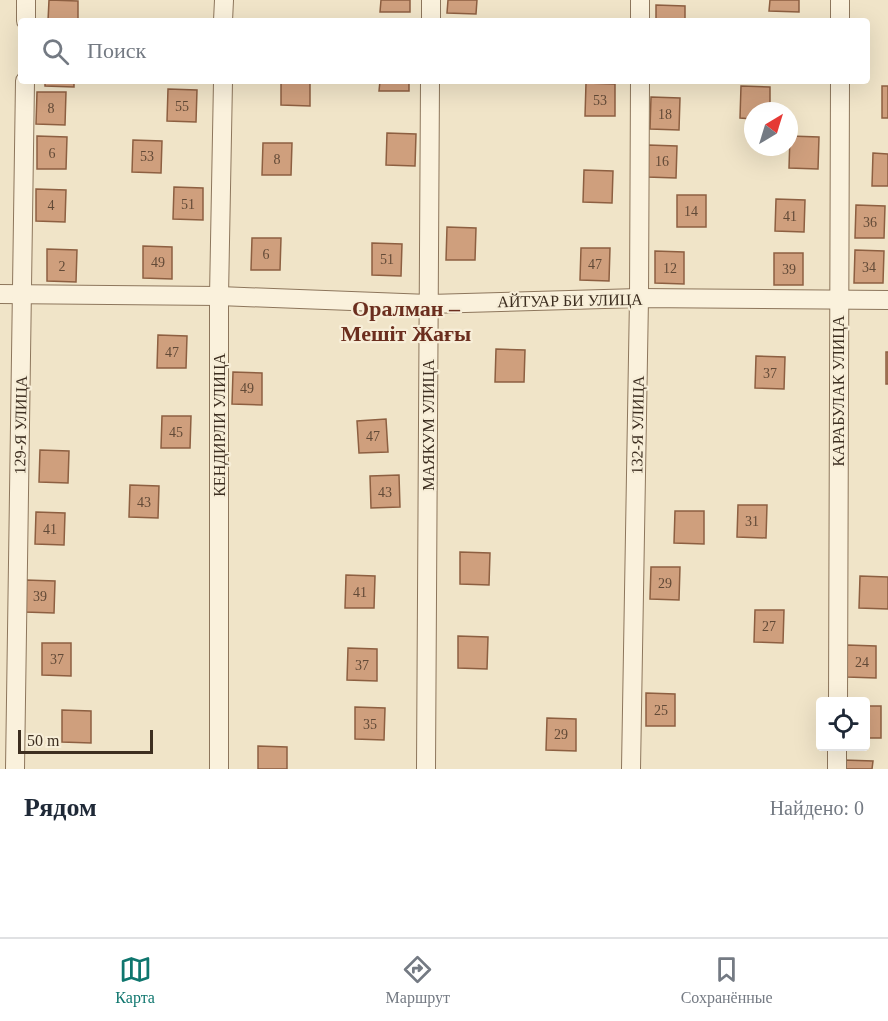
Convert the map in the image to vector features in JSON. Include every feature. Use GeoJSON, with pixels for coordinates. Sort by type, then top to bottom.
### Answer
{"type":"FeatureCollection","features":[{"type":"Feature","properties":{"kind":"street"},"geometry":{"type":"LineString","coordinates":[[26,0],[26,18]]}},
{"type":"Feature","properties":{"kind":"street"},"geometry":{"type":"LineString","coordinates":[[223,18],[224,0]]}},
{"type":"Feature","properties":{"kind":"street"},"geometry":{"type":"LineString","coordinates":[[430,18],[431,0]]}},
{"type":"Feature","properties":{"kind":"street"},"geometry":{"type":"LineString","coordinates":[[640,0],[640,18]]}},
{"type":"Feature","properties":{"kind":"street"},"geometry":{"type":"LineString","coordinates":[[840,0],[840,18]]}},
{"type":"Feature","properties":{"kind":"street","name":"129-Я УЛИЦА"},"geometry":{"type":"LineString","coordinates":[[15,769],[25,84]]}},
{"type":"Feature","properties":{"kind":"street","name":"КЕНДИРЛИ УЛИЦА"},"geometry":{"type":"LineString","coordinates":[[219,769],[219,296],[222,84]]}},
{"type":"Feature","properties":{"kind":"street","name":"МАЯКУМ УЛИЦА"},"geometry":{"type":"LineString","coordinates":[[426,769],[430,84]]}},
{"type":"Feature","properties":{"kind":"street","name":"132-Я УЛИЦА"},"geometry":{"type":"LineString","coordinates":[[631,769],[639,298],[640,84]]}},
{"type":"Feature","properties":{"kind":"street","name":"КАРАБУЛАК УЛИЦА"},"geometry":{"type":"LineString","coordinates":[[838,697],[840,84]]}},
{"type":"Feature","properties":{"kind":"street","name":"АЙТУАР БИ УЛИЦА"},"geometry":{"type":"LineString","coordinates":[[0,294],[219,296],[429,304],[639,298],[888,300]]}},
{"type":"Feature","properties":{"kind":"street"},"geometry":{"type":"LineString","coordinates":[[837,751],[837,769]]}},
{"type":"Feature","properties":{"kind":"building"},"geometry":{"type":"Polygon","coordinates":[[[49,0],[78,1],[78,18],[48,18],[49,0]]]}},
{"type":"Feature","properties":{"kind":"building"},"geometry":{"type":"Polygon","coordinates":[[[381,0],[410,0],[410,12],[380,12],[381,0]]]}},
{"type":"Feature","properties":{"kind":"building"},"geometry":{"type":"Polygon","coordinates":[[[448,0],[477,0],[476,14],[447,13],[448,0]]]}},
{"type":"Feature","properties":{"kind":"building"},"geometry":{"type":"Polygon","coordinates":[[[770,0],[799,0],[799,12],[769,11],[770,0]]]}},
{"type":"Feature","properties":{"kind":"building"},"geometry":{"type":"Polygon","coordinates":[[[656,5],[685,6],[685,18],[656,18],[656,5]]]}},
{"type":"Feature","properties":{"kind":"building"},"geometry":{"type":"Polygon","coordinates":[[[45,84],[74,84],[74,87],[45,86],[45,84]]]}},
{"type":"Feature","properties":{"kind":"building"},"geometry":{"type":"Polygon","coordinates":[[[281,84],[310,84],[310,106],[281,105],[281,84]]]}},
{"type":"Feature","properties":{"kind":"building"},"geometry":{"type":"Polygon","coordinates":[[[380,84],[409,84],[409,91],[379,91],[380,84]]]}},
{"type":"Feature","properties":{"kind":"building"},"geometry":{"type":"Polygon","coordinates":[[[586,84],[615,84],[615,116],[585,116],[586,84]]]}},
{"type":"Feature","properties":{"kind":"building"},"geometry":{"type":"Polygon","coordinates":[[[741,86],[770,87],[770,102],[744,102],[744,118],[740,118],[741,86]]]}},
{"type":"Feature","properties":{"kind":"building"},"geometry":{"type":"Polygon","coordinates":[[[882,86],[888,86],[888,118],[882,118],[882,86]]]}},
{"type":"Feature","properties":{"kind":"building"},"geometry":{"type":"Polygon","coordinates":[[[168,89],[197,90],[196,122],[167,121],[168,89]]]}},
{"type":"Feature","properties":{"kind":"building"},"geometry":{"type":"Polygon","coordinates":[[[37,92],[66,92],[65,125],[36,124],[37,92]]]}},
{"type":"Feature","properties":{"kind":"building"},"geometry":{"type":"Polygon","coordinates":[[[651,97],[680,98],[679,130],[650,129],[651,97]]]}},
{"type":"Feature","properties":{"kind":"building"},"geometry":{"type":"Polygon","coordinates":[[[387,133],[416,134],[415,166],[386,165],[387,133]]]}},
{"type":"Feature","properties":{"kind":"building"},"geometry":{"type":"Polygon","coordinates":[[[37,136],[67,137],[66,169],[37,169],[37,136]]]}},
{"type":"Feature","properties":{"kind":"building"},"geometry":{"type":"Polygon","coordinates":[[[798,136],[819,137],[818,169],[789,168],[789,156],[798,156],[798,136]]]}},
{"type":"Feature","properties":{"kind":"building"},"geometry":{"type":"Polygon","coordinates":[[[133,140],[162,141],[161,173],[132,172],[133,140]]]}},
{"type":"Feature","properties":{"kind":"building"},"geometry":{"type":"Polygon","coordinates":[[[263,143],[292,143],[291,175],[262,175],[263,143]]]}},
{"type":"Feature","properties":{"kind":"building"},"geometry":{"type":"Polygon","coordinates":[[[648,145],[677,146],[676,178],[647,177],[648,145]]]}},
{"type":"Feature","properties":{"kind":"building"},"geometry":{"type":"Polygon","coordinates":[[[873,153],[888,154],[888,186],[872,186],[873,153]]]}},
{"type":"Feature","properties":{"kind":"building"},"geometry":{"type":"Polygon","coordinates":[[[584,170],[613,171],[612,203],[583,202],[584,170]]]}},
{"type":"Feature","properties":{"kind":"building"},"geometry":{"type":"Polygon","coordinates":[[[174,187],[203,188],[203,220],[173,219],[174,187]]]}},
{"type":"Feature","properties":{"kind":"building"},"geometry":{"type":"Polygon","coordinates":[[[36,189],[66,190],[65,222],[36,221],[36,189]]]}},
{"type":"Feature","properties":{"kind":"building"},"geometry":{"type":"Polygon","coordinates":[[[677,195],[706,195],[706,227],[677,227],[677,195]]]}},
{"type":"Feature","properties":{"kind":"building"},"geometry":{"type":"Polygon","coordinates":[[[776,199],[805,200],[804,232],[775,231],[776,199]]]}},
{"type":"Feature","properties":{"kind":"building"},"geometry":{"type":"Polygon","coordinates":[[[856,205],[885,206],[884,238],[855,238],[856,205]]]}},
{"type":"Feature","properties":{"kind":"building"},"geometry":{"type":"Polygon","coordinates":[[[447,227],[476,228],[475,260],[446,260],[447,227]]]}},
{"type":"Feature","properties":{"kind":"building"},"geometry":{"type":"Polygon","coordinates":[[[252,238],[281,238],[280,270],[251,270],[252,238]]]}},
{"type":"Feature","properties":{"kind":"building"},"geometry":{"type":"Polygon","coordinates":[[[372,243],[402,244],[401,276],[372,275],[372,243]]]}},
{"type":"Feature","properties":{"kind":"building"},"geometry":{"type":"Polygon","coordinates":[[[143,246],[172,247],[172,279],[143,278],[143,246]]]}},
{"type":"Feature","properties":{"kind":"building"},"geometry":{"type":"Polygon","coordinates":[[[581,248],[610,248],[609,281],[580,280],[581,248]]]}},
{"type":"Feature","properties":{"kind":"building"},"geometry":{"type":"Polygon","coordinates":[[[47,249],[77,250],[76,282],[47,281],[47,249]]]}},
{"type":"Feature","properties":{"kind":"building"},"geometry":{"type":"Polygon","coordinates":[[[855,250],[884,251],[883,283],[854,283],[855,250]]]}},
{"type":"Feature","properties":{"kind":"building"},"geometry":{"type":"Polygon","coordinates":[[[655,251],[684,252],[684,284],[655,283],[655,251]]]}},
{"type":"Feature","properties":{"kind":"building"},"geometry":{"type":"Polygon","coordinates":[[[774,253],[803,253],[803,285],[774,285],[774,253]]]}},
{"type":"Feature","properties":{"kind":"building"},"geometry":{"type":"Polygon","coordinates":[[[158,335],[187,336],[186,368],[157,368],[158,335]]]}},
{"type":"Feature","properties":{"kind":"building"},"geometry":{"type":"Polygon","coordinates":[[[496,349],[525,350],[524,382],[495,382],[496,349]]]}},
{"type":"Feature","properties":{"kind":"building"},"geometry":{"type":"Polygon","coordinates":[[[886,352],[888,352],[888,384],[886,384],[886,352]]]}},
{"type":"Feature","properties":{"kind":"building"},"geometry":{"type":"Polygon","coordinates":[[[756,356],[785,357],[784,389],[755,388],[756,356]]]}},
{"type":"Feature","properties":{"kind":"building"},"geometry":{"type":"Polygon","coordinates":[[[233,372],[262,373],[262,405],[232,404],[233,372]]]}},
{"type":"Feature","properties":{"kind":"building"},"geometry":{"type":"Polygon","coordinates":[[[162,416],[191,416],[190,448],[161,448],[162,416]]]}},
{"type":"Feature","properties":{"kind":"building"},"geometry":{"type":"Polygon","coordinates":[[[386,419],[388,452],[359,453],[357,421],[386,419]]]}},
{"type":"Feature","properties":{"kind":"building"},"geometry":{"type":"Polygon","coordinates":[[[40,450],[69,451],[68,483],[39,482],[40,450]]]}},
{"type":"Feature","properties":{"kind":"building"},"geometry":{"type":"Polygon","coordinates":[[[399,475],[400,507],[371,508],[370,476],[399,475]]]}},
{"type":"Feature","properties":{"kind":"building"},"geometry":{"type":"Polygon","coordinates":[[[130,485],[159,486],[158,518],[129,517],[130,485]]]}},
{"type":"Feature","properties":{"kind":"building"},"geometry":{"type":"Polygon","coordinates":[[[738,505],[767,505],[766,538],[737,537],[738,505]]]}},
{"type":"Feature","properties":{"kind":"building"},"geometry":{"type":"Polygon","coordinates":[[[675,511],[704,511],[704,544],[674,543],[675,511]]]}},
{"type":"Feature","properties":{"kind":"building"},"geometry":{"type":"Polygon","coordinates":[[[36,512],[65,513],[64,545],[35,544],[36,512]]]}},
{"type":"Feature","properties":{"kind":"building"},"geometry":{"type":"Polygon","coordinates":[[[460,552],[490,553],[489,585],[460,584],[460,552]]]}},
{"type":"Feature","properties":{"kind":"building"},"geometry":{"type":"Polygon","coordinates":[[[651,567],[680,567],[679,600],[650,599],[651,567]]]}},
{"type":"Feature","properties":{"kind":"building"},"geometry":{"type":"Polygon","coordinates":[[[346,575],[375,576],[374,608],[345,608],[346,575]]]}},
{"type":"Feature","properties":{"kind":"building"},"geometry":{"type":"Polygon","coordinates":[[[860,576],[888,577],[888,609],[859,608],[860,576]]]}},
{"type":"Feature","properties":{"kind":"building"},"geometry":{"type":"Polygon","coordinates":[[[26,580],[55,581],[54,613],[25,612],[26,580]]]}},
{"type":"Feature","properties":{"kind":"building"},"geometry":{"type":"Polygon","coordinates":[[[755,610],[784,610],[783,643],[754,642],[755,610]]]}},
{"type":"Feature","properties":{"kind":"building"},"geometry":{"type":"Polygon","coordinates":[[[458,636],[488,637],[487,669],[458,668],[458,636]]]}},
{"type":"Feature","properties":{"kind":"building"},"geometry":{"type":"Polygon","coordinates":[[[42,643],[71,643],[71,676],[42,675],[42,643]]]}},
{"type":"Feature","properties":{"kind":"building"},"geometry":{"type":"Polygon","coordinates":[[[847,645],[876,646],[876,678],[847,677],[847,645]]]}},
{"type":"Feature","properties":{"kind":"building"},"geometry":{"type":"Polygon","coordinates":[[[348,648],[377,649],[377,681],[347,680],[348,648]]]}},
{"type":"Feature","properties":{"kind":"building"},"geometry":{"type":"Polygon","coordinates":[[[646,693],[675,694],[675,726],[646,726],[646,693]]]}},
{"type":"Feature","properties":{"kind":"building"},"geometry":{"type":"Polygon","coordinates":[[[870,706],[881,706],[881,738],[870,738],[870,706]]]}},
{"type":"Feature","properties":{"kind":"building"},"geometry":{"type":"Polygon","coordinates":[[[355,707],[385,708],[384,740],[355,739],[355,707]]]}},
{"type":"Feature","properties":{"kind":"building"},"geometry":{"type":"Polygon","coordinates":[[[62,710],[91,711],[91,743],[62,742],[62,710]]]}},
{"type":"Feature","properties":{"kind":"building"},"geometry":{"type":"Polygon","coordinates":[[[547,718],[576,719],[576,751],[546,750],[547,718]]]}},
{"type":"Feature","properties":{"kind":"building"},"geometry":{"type":"Polygon","coordinates":[[[258,746],[287,747],[287,769],[258,769],[258,746]]]}},
{"type":"Feature","properties":{"kind":"building"},"geometry":{"type":"Polygon","coordinates":[[[843,760],[873,761],[872,769],[843,769],[843,760]]]}},
{"type":"Feature","properties":{"kind":"district","name":"Оралман – Мешіт Жағы"},"geometry":{"type":"Point","coordinates":[406,320]}}]}
